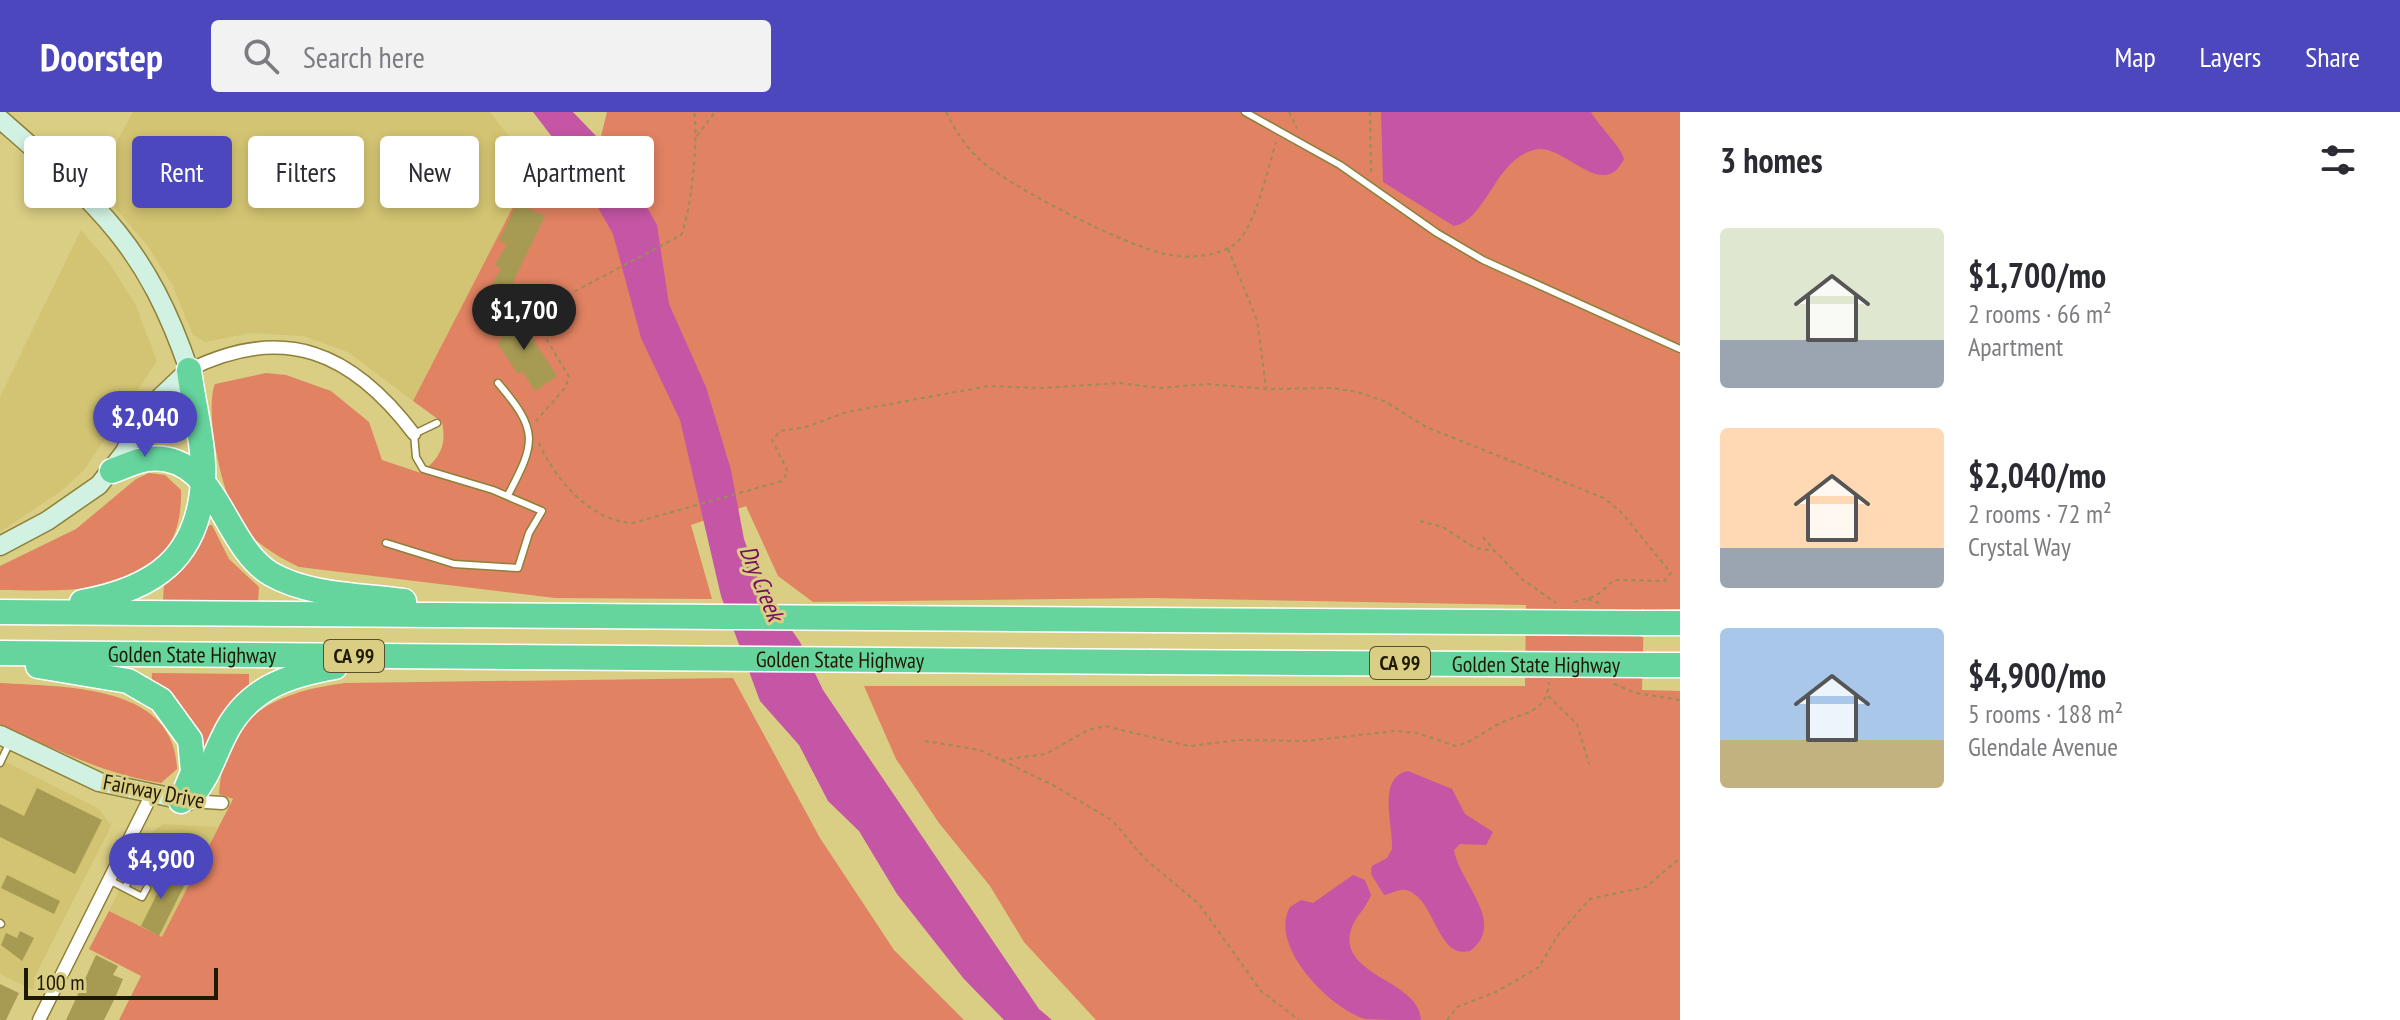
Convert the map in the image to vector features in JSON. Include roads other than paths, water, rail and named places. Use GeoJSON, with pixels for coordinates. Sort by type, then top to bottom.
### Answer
{"type":"FeatureCollection","features":[{"type":"Feature","properties":{"kind":"highway"},"geometry":{"type":"LineString","coordinates":[[12,612],[116,595],[149,582],[176,558],[187,542],[203,479],[189,370]]}},
{"type":"Feature","properties":{"kind":"highway"},"geometry":{"type":"LineString","coordinates":[[112,471],[148,459],[181,465],[203,479],[241,546],[254,561],[288,582],[498,615]]}},
{"type":"Feature","properties":{"kind":"highway","name":"Golden State Highway"},"geometry":{"type":"LineString","coordinates":[[12,612],[1680,623]]}},
{"type":"Feature","properties":{"kind":"highway","name":"Golden State Highway"},"geometry":{"type":"LineString","coordinates":[[0,653],[1680,665]]}},
{"type":"Feature","properties":{"kind":"highway"},"geometry":{"type":"LineString","coordinates":[[184,801],[209,773],[232,721],[257,693],[297,674],[391,656]]}},
{"type":"Feature","properties":{"kind":"highway"},"geometry":{"type":"LineString","coordinates":[[0,661],[109,676],[128,681],[161,700],[190,740],[193,772],[184,801]]}},
{"type":"Feature","properties":{"kind":"street"},"geometry":{"type":"LineString","coordinates":[[0,119],[76,187],[124,238],[157,289],[189,370]]}},
{"type":"Feature","properties":{"kind":"street"},"geometry":{"type":"LineString","coordinates":[[0,546],[85,497],[112,471],[148,409],[189,370],[221,355],[252,348],[312,352],[366,380],[414,434]]}},
{"type":"Feature","properties":{"kind":"street","name":"Fairway Drive"},"geometry":{"type":"LineString","coordinates":[[5,738],[99,782],[151,796],[222,803]]}},
{"type":"Feature","properties":{"kind":"street"},"geometry":{"type":"LineString","coordinates":[[39,1020],[151,796]]}},
{"type":"Feature","properties":{"kind":"lane"},"geometry":{"type":"LineString","coordinates":[[1245,112],[1370,186],[1483,260],[1680,349]]}},
{"type":"Feature","properties":{"kind":"lane"},"geometry":{"type":"LineString","coordinates":[[498,383],[521,410],[530,436],[528,456],[508,495]]}},
{"type":"Feature","properties":{"kind":"lane"},"geometry":{"type":"LineString","coordinates":[[386,543],[454,564],[518,568],[529,533],[542,511],[508,495],[423,469],[416,457],[414,434],[437,423]]}},
{"type":"Feature","properties":{"kind":"lane"},"geometry":{"type":"LineString","coordinates":[[0,763],[5,738]]}},
{"type":"Feature","properties":{"kind":"lane"},"geometry":{"type":"LineString","coordinates":[[131,836],[181,859]]}},
{"type":"Feature","properties":{"kind":"lane"},"geometry":{"type":"LineString","coordinates":[[125,888],[147,843]]}},
{"type":"Feature","properties":{"kind":"lane"},"geometry":{"type":"LineString","coordinates":[[145,871],[156,847]]}},
{"type":"Feature","properties":{"kind":"lane"},"geometry":{"type":"LineString","coordinates":[[153,876],[165,852]]}},
{"type":"Feature","properties":{"kind":"lane"},"geometry":{"type":"LineString","coordinates":[[109,880],[142,897],[147,888]]}},
{"type":"Feature","properties":{"kind":"lane"},"geometry":{"type":"LineString","coordinates":[[134,892],[138,884]]}},
{"type":"Feature","properties":{"kind":"water label","name":"Dry Creek"},"geometry":{"type":"Point","coordinates":[762,583]}}]}
